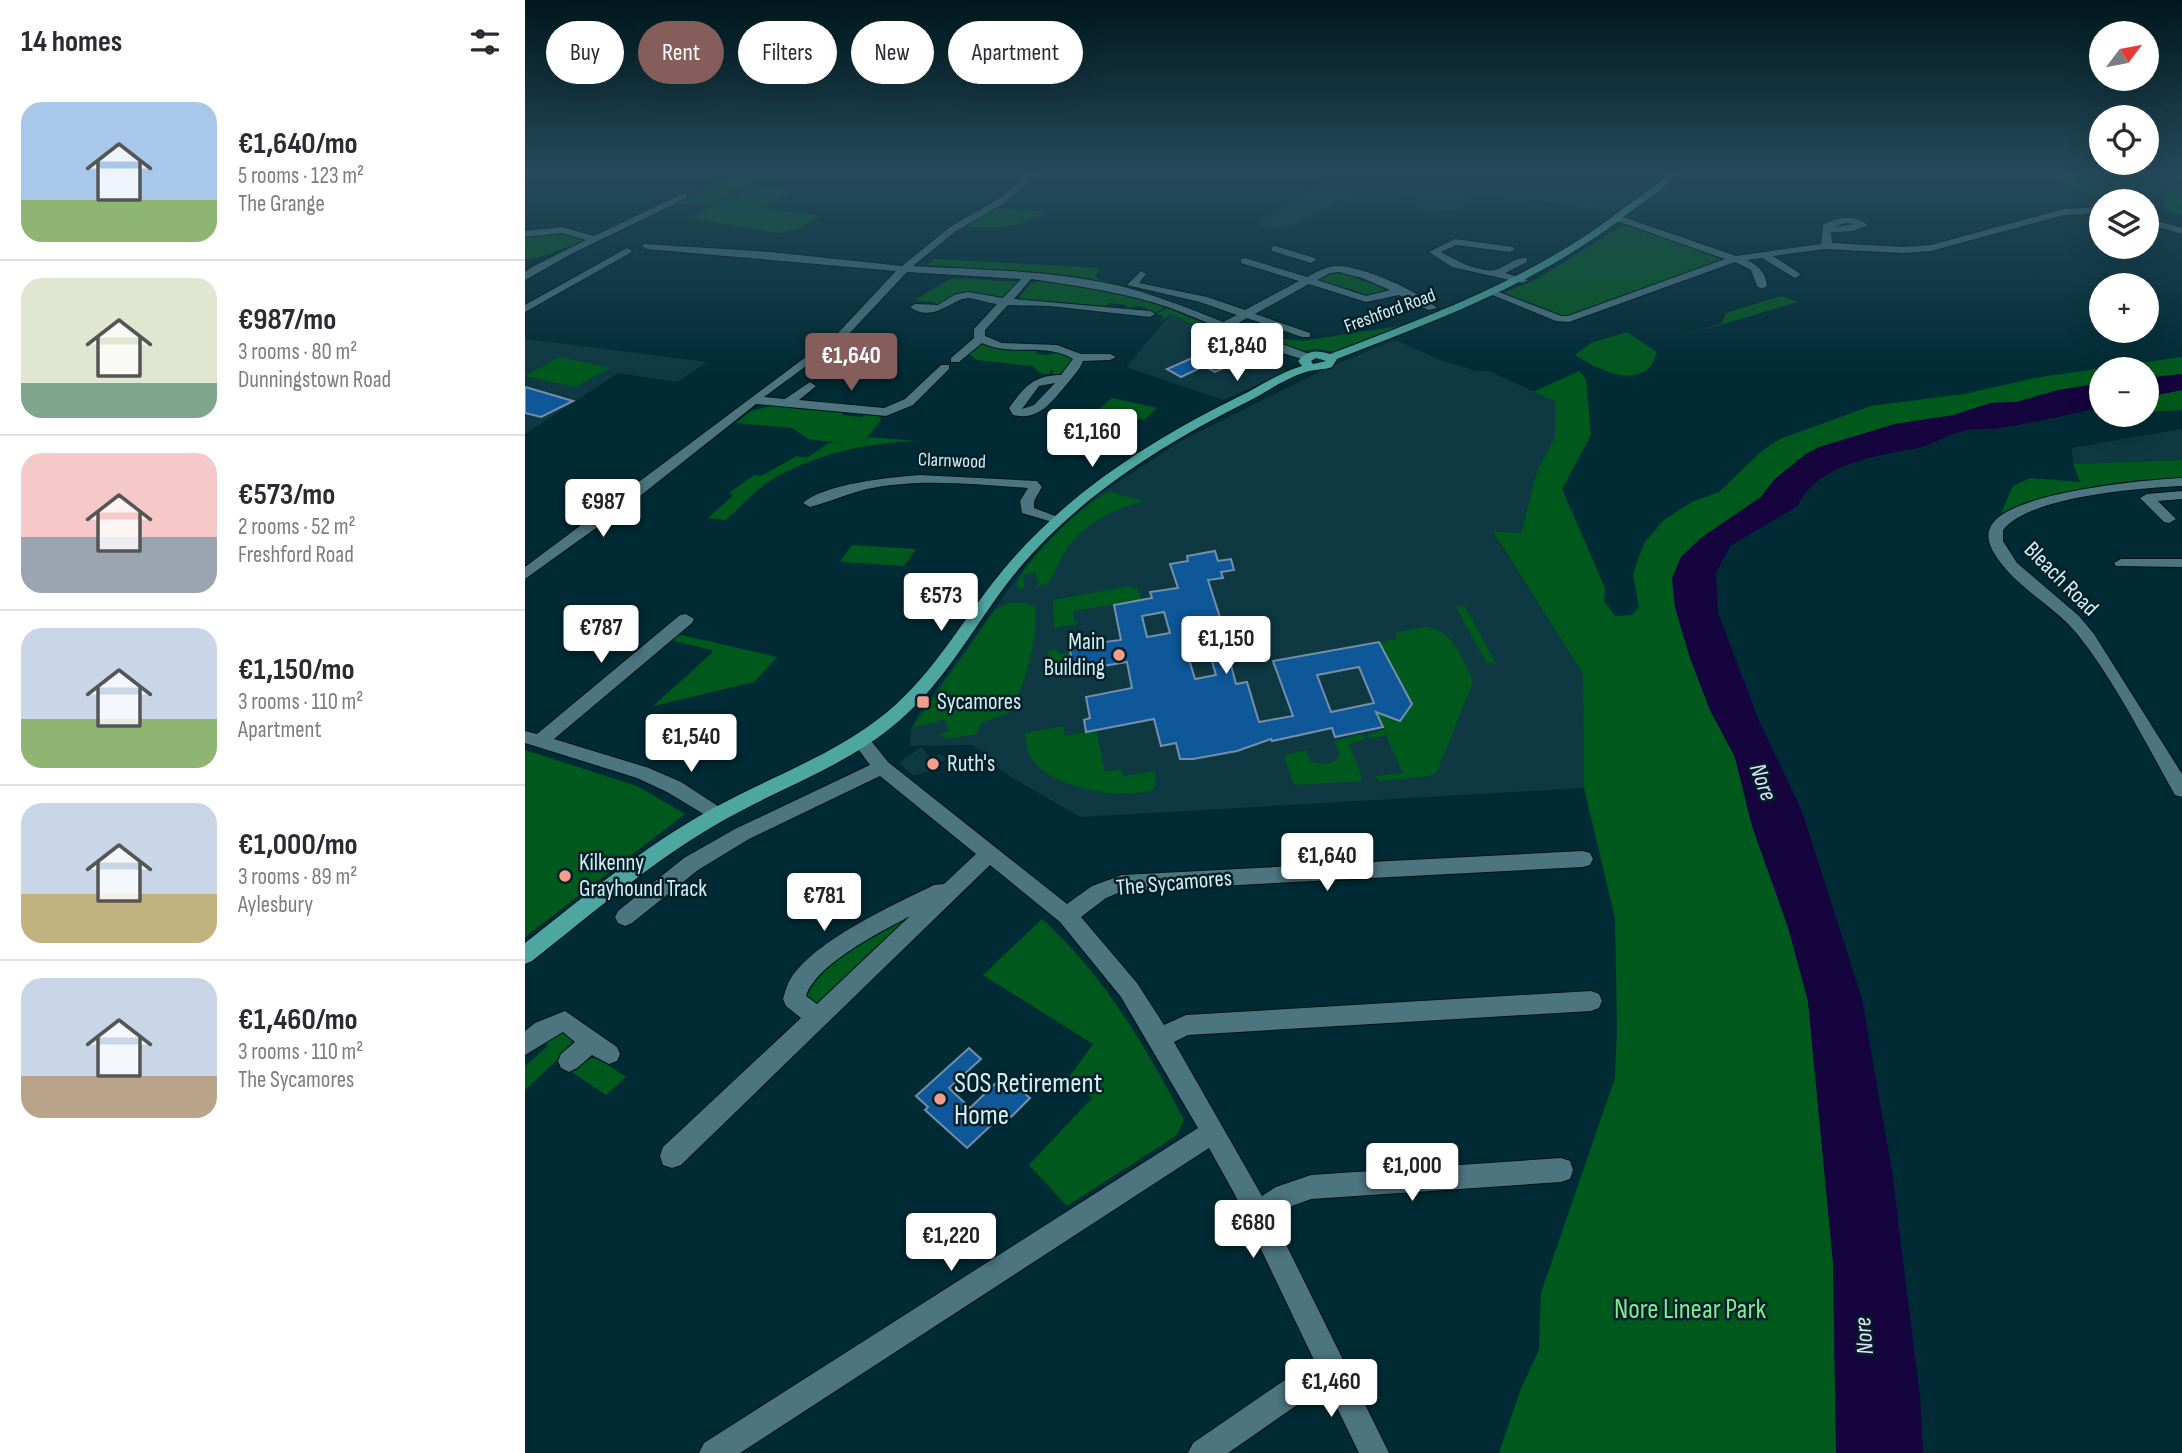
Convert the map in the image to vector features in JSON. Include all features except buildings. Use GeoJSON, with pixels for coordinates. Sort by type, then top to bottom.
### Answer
{"type":"FeatureCollection","features":[{"type":"Feature","properties":{"kind":"main road","name":"Freshford Road"},"geometry":{"type":"LineString","coordinates":[[525,955],[658,854],[717,814],[819,767],[862,742],[913,696],[1007,573],[1059,520],[1112,475],[1157,446],[1309,362],[1326,366],[1332,363],[1330,358],[1495,294],[1553,264],[1590,239]]}},
{"type":"Feature","properties":{"kind":"street"},"geometry":{"type":"LineString","coordinates":[[525,277],[546,262],[595,239]]}},
{"type":"Feature","properties":{"kind":"street"},"geometry":{"type":"LineString","coordinates":[[525,574],[842,335],[868,304],[904,269],[941,239]]}},
{"type":"Feature","properties":{"kind":"street"},"geometry":{"type":"LineString","coordinates":[[1676,239],[1755,268],[1762,276],[1762,286]]}},
{"type":"Feature","properties":{"kind":"street"},"geometry":{"type":"LineString","coordinates":[[1824,246],[1826,239]]}},
{"type":"Feature","properties":{"kind":"street"},"geometry":{"type":"LineString","coordinates":[[1495,294],[1569,320],[1735,259],[1824,246],[1903,250],[1931,248],[1965,239]]}},
{"type":"Feature","properties":{"kind":"street"},"geometry":{"type":"LineString","coordinates":[[1510,249],[1455,242],[1434,253],[1455,265],[1523,281]]}},
{"type":"Feature","properties":{"kind":"street"},"geometry":{"type":"LineString","coordinates":[[525,309],[627,251],[647,246],[904,269],[1029,276],[1134,293],[1226,325],[1309,362]]}},
{"type":"Feature","properties":{"kind":"street"},"geometry":{"type":"LineString","coordinates":[[1275,250],[1311,260]]}},
{"type":"Feature","properties":{"kind":"street"},"geometry":{"type":"LineString","coordinates":[[1764,255],[1795,275]]}},
{"type":"Feature","properties":{"kind":"street"},"geometry":{"type":"LineString","coordinates":[[1273,269],[1296,256]]}},
{"type":"Feature","properties":{"kind":"street"},"geometry":{"type":"LineString","coordinates":[[1326,259],[1333,261],[1325,266],[1351,270],[1431,308]]}},
{"type":"Feature","properties":{"kind":"street"},"geometry":{"type":"LineString","coordinates":[[1496,273],[1523,260]]}},
{"type":"Feature","properties":{"kind":"street"},"geometry":{"type":"LineString","coordinates":[[1245,261],[1366,299],[1397,292]]}},
{"type":"Feature","properties":{"kind":"street"},"geometry":{"type":"LineString","coordinates":[[1226,325],[1333,268]]}},
{"type":"Feature","properties":{"kind":"street"},"geometry":{"type":"LineString","coordinates":[[1140,274],[1132,285],[1203,299],[1250,313],[1306,335]]}},
{"type":"Feature","properties":{"kind":"street"},"geometry":{"type":"LineString","coordinates":[[1029,276],[980,329],[982,339],[992,344],[1061,350],[1079,358],[1110,357]]}},
{"type":"Feature","properties":{"kind":"street"},"geometry":{"type":"LineString","coordinates":[[915,307],[940,308],[958,297],[968,295],[1005,301],[1143,312]]}},
{"type":"Feature","properties":{"kind":"street"},"geometry":{"type":"LineString","coordinates":[[753,400],[886,412],[909,402],[974,343],[982,339]]}},
{"type":"Feature","properties":{"kind":"street"},"geometry":{"type":"LineString","coordinates":[[1064,379],[1072,372],[1079,358]]}},
{"type":"Feature","properties":{"kind":"street"},"geometry":{"type":"LineString","coordinates":[[788,403],[810,386]]}},
{"type":"Feature","properties":{"kind":"street"},"geometry":{"type":"LineString","coordinates":[[881,427],[887,418],[886,412]]}},
{"type":"Feature","properties":{"kind":"street","name":"Clarnwood"},"geometry":{"type":"LineString","coordinates":[[810,503],[834,493],[876,482],[903,479],[1032,484],[1035,487],[1027,501],[1027,510],[1059,520]]}},
{"type":"Feature","properties":{"kind":"street","name":"Bleach Road"},"geometry":{"type":"LineString","coordinates":[[2182,482],[2091,491],[2059,498],[2036,505],[2006,520],[1999,524],[1995,533],[1997,544],[2008,562],[2030,585],[2075,622],[2091,642],[2145,724],[2182,790]]}},
{"type":"Feature","properties":{"kind":"street"},"geometry":{"type":"LineString","coordinates":[[2169,519],[2147,498],[2182,495]]}},
{"type":"Feature","properties":{"kind":"street"},"geometry":{"type":"LineString","coordinates":[[2121,563],[2182,563]]}},
{"type":"Feature","properties":{"kind":"street"},"geometry":{"type":"LineString","coordinates":[[533,739],[686,619]]}},
{"type":"Feature","properties":{"kind":"street"},"geometry":{"type":"LineString","coordinates":[[533,739],[643,773],[674,787],[717,814]]}},
{"type":"Feature","properties":{"kind":"street"},"geometry":{"type":"LineString","coordinates":[[862,742],[882,766],[1066,916],[1129,990],[1160,1038],[1243,1184],[1374,1453]]}},
{"type":"Feature","properties":{"kind":"street"},"geometry":{"type":"LineString","coordinates":[[625,917],[691,864],[711,852],[882,766]]}},
{"type":"Feature","properties":{"kind":"street"},"geometry":{"type":"LineString","coordinates":[[672,1156],[989,854]]}},
{"type":"Feature","properties":{"kind":"street","name":"The Sycamores"},"geometry":{"type":"LineString","coordinates":[[1066,916],[1099,892],[1122,883],[1583,859]]}},
{"type":"Feature","properties":{"kind":"street"},"geometry":{"type":"LineString","coordinates":[[818,1018],[794,999],[794,990],[799,981],[830,954],[869,929],[953,886]]}},
{"type":"Feature","properties":{"kind":"street"},"geometry":{"type":"LineString","coordinates":[[1160,1038],[1186,1025],[1591,1001]]}},
{"type":"Feature","properties":{"kind":"street"},"geometry":{"type":"LineString","coordinates":[[525,1045],[550,1027],[565,1021],[600,1048],[569,1061]]}},
{"type":"Feature","properties":{"kind":"street"},"geometry":{"type":"LineString","coordinates":[[714,1453],[1212,1133]]}},
{"type":"Feature","properties":{"kind":"street"},"geometry":{"type":"LineString","coordinates":[[1256,1215],[1285,1196],[1311,1187],[1560,1170]]}},
{"type":"Feature","properties":{"kind":"street"},"geometry":{"type":"LineString","coordinates":[[1203,1453],[1332,1364]]}},
{"type":"Feature","properties":{"kind":"shaded area"},"geometry":{"type":"Polygon","coordinates":[[[1171,314],[1286,372],[1223,400],[1126,367],[1171,314]]]}},
{"type":"Feature","properties":{"kind":"shaded area"},"geometry":{"type":"Polygon","coordinates":[[[525,339],[707,362],[677,382],[618,373],[525,434],[525,339]]]}},
{"type":"Feature","properties":{"kind":"shaded area"},"geometry":{"type":"Polygon","coordinates":[[[1395,340],[1443,361],[1477,371],[1489,371],[1555,401],[1555,437],[1537,471],[1521,533],[1493,533],[1583,674],[1584,788],[1080,817],[1013,778],[981,756],[985,753],[973,745],[910,746],[911,728],[917,717],[1021,572],[1058,532],[1097,496],[1184,439],[1327,368],[1395,340]]]}},
{"type":"Feature","properties":{"kind":"shaded area"},"geometry":{"type":"Polygon","coordinates":[[[2182,429],[2182,460],[2073,464],[2072,448],[2182,429]]]}},
{"type":"Feature","properties":{"kind":"shaded area"},"geometry":{"type":"Polygon","coordinates":[[[921,747],[932,759],[940,754],[946,759],[928,771],[914,776],[899,763],[921,747]]]}},
{"type":"Feature","properties":{"kind":"green space"},"geometry":{"type":"Polygon","coordinates":[[[525,239],[585,241],[540,257],[525,259],[525,239]]]}},
{"type":"Feature","properties":{"kind":"green space"},"geometry":{"type":"Polygon","coordinates":[[[1601,239],[1670,239],[1723,260],[1563,318],[1502,294],[1535,280],[1601,239]]]}},
{"type":"Feature","properties":{"kind":"green space"},"geometry":{"type":"Polygon","coordinates":[[[934,259],[1100,268],[1095,275],[1098,279],[1127,287],[1049,273],[927,265],[934,259]]]}},
{"type":"Feature","properties":{"kind":"green space"},"geometry":{"type":"Polygon","coordinates":[[[1332,270],[1359,275],[1355,277],[1364,282],[1369,280],[1389,292],[1373,298],[1361,296],[1364,294],[1348,288],[1342,290],[1318,281],[1332,270]]]}},
{"type":"Feature","properties":{"kind":"green space"},"geometry":{"type":"Polygon","coordinates":[[[952,278],[1019,282],[1003,298],[977,295],[934,307],[936,303],[914,300],[952,278]]]}},
{"type":"Feature","properties":{"kind":"green space"},"geometry":{"type":"Polygon","coordinates":[[[1506,278],[1512,282],[1476,300],[1336,352],[1316,349],[1294,352],[1244,330],[1247,328],[1278,338],[1302,341],[1393,327],[1411,323],[1507,282],[1506,278]]]}},
{"type":"Feature","properties":{"kind":"green space"},"geometry":{"type":"Polygon","coordinates":[[[1041,281],[1111,291],[1165,307],[1155,313],[1141,306],[1125,308],[1127,305],[1109,303],[1106,306],[1018,299],[1031,283],[1041,281]]]}},
{"type":"Feature","properties":{"kind":"green space"},"geometry":{"type":"Polygon","coordinates":[[[1781,296],[1798,302],[1682,336],[1722,323],[1726,313],[1781,296]]]}},
{"type":"Feature","properties":{"kind":"green space"},"geometry":{"type":"Polygon","coordinates":[[[1167,308],[1282,355],[1279,364],[1287,371],[1171,314],[1159,323],[1164,316],[1156,314],[1167,308]]]}},
{"type":"Feature","properties":{"kind":"green space"},"geometry":{"type":"Polygon","coordinates":[[[1627,332],[1657,352],[1651,366],[1642,373],[1612,373],[1575,355],[1591,343],[1627,332]]]}},
{"type":"Feature","properties":{"kind":"green space"},"geometry":{"type":"Polygon","coordinates":[[[980,343],[1038,351],[1036,354],[1048,355],[1052,352],[1051,356],[1055,352],[1076,359],[1065,374],[1052,374],[1054,370],[1051,370],[1049,374],[1042,374],[1032,366],[977,360],[968,354],[980,343]]]}},
{"type":"Feature","properties":{"kind":"green space"},"geometry":{"type":"Polygon","coordinates":[[[559,357],[610,368],[575,387],[525,376],[559,357]]]}},
{"type":"Feature","properties":{"kind":"green space","name":"Nore Linear Park"},"geometry":{"type":"Polygon","coordinates":[[[2182,357],[2182,374],[2159,377],[2159,360],[2182,357]]]}},
{"type":"Feature","properties":{"kind":"green space","name":"Nore Linear Park"},"geometry":{"type":"Polygon","coordinates":[[[2089,370],[2089,385],[2017,402],[1991,403],[1954,415],[1895,424],[1806,454],[1775,479],[1761,497],[1701,538],[1689,655],[1710,710],[1735,757],[1752,826],[1788,927],[1808,1001],[1833,1262],[1836,1453],[1499,1453],[1520,1391],[1539,1350],[1541,1293],[1615,1078],[1617,1028],[1615,918],[1584,788],[1583,674],[1493,532],[1521,533],[1537,471],[1555,437],[1555,401],[1533,392],[1579,371],[1586,379],[1591,435],[1562,489],[1605,588],[1604,601],[1615,616],[1632,615],[1639,607],[1633,574],[1644,543],[1664,520],[1692,502],[1719,492],[1762,451],[1780,439],[1871,406],[1964,394],[2040,377],[2089,370]]]}},
{"type":"Feature","properties":{"kind":"green space"},"geometry":{"type":"Polygon","coordinates":[[[2182,390],[2182,410],[2159,411],[2159,395],[2182,390]]]}},
{"type":"Feature","properties":{"kind":"green space"},"geometry":{"type":"Polygon","coordinates":[[[1112,398],[1157,408],[1144,420],[1098,410],[1112,398]]]}},
{"type":"Feature","properties":{"kind":"green space"},"geometry":{"type":"Polygon","coordinates":[[[774,405],[844,411],[842,415],[861,417],[865,414],[880,416],[881,420],[861,445],[868,437],[918,441],[845,450],[810,461],[769,481],[726,520],[708,518],[734,495],[729,493],[754,475],[761,476],[797,456],[807,458],[829,443],[847,444],[808,439],[792,428],[736,423],[751,411],[774,405]]]}},
{"type":"Feature","properties":{"kind":"green space"},"geometry":{"type":"Polygon","coordinates":[[[2182,460],[2182,478],[2090,488],[2001,513],[2013,486],[2030,478],[2080,482],[2073,464],[2182,460]]]}},
{"type":"Feature","properties":{"kind":"green space"},"geometry":{"type":"Polygon","coordinates":[[[1111,492],[1144,501],[1108,514],[1088,527],[1063,555],[1047,584],[1038,586],[1036,573],[1023,575],[1024,589],[1017,588],[1020,578],[1028,565],[1055,534],[1087,506],[1111,492]]]}},
{"type":"Feature","properties":{"kind":"green space"},"geometry":{"type":"Polygon","coordinates":[[[852,545],[916,549],[904,566],[840,562],[852,545]]]}},
{"type":"Feature","properties":{"kind":"green space"},"geometry":{"type":"Polygon","coordinates":[[[1129,586],[1137,589],[1142,600],[1073,611],[1074,621],[1078,621],[1076,624],[1054,628],[1053,600],[1129,586]]]}},
{"type":"Feature","properties":{"kind":"green space"},"geometry":{"type":"Polygon","coordinates":[[[1009,603],[1027,603],[1035,607],[1036,620],[1029,661],[1011,712],[981,723],[976,734],[947,739],[939,734],[948,732],[946,719],[912,728],[995,610],[1009,603]]]}},
{"type":"Feature","properties":{"kind":"green space"},"geometry":{"type":"Polygon","coordinates":[[[1464,605],[1496,664],[1486,662],[1456,607],[1464,605]]]}},
{"type":"Feature","properties":{"kind":"green space"},"geometry":{"type":"Polygon","coordinates":[[[1425,627],[1443,633],[1450,639],[1473,682],[1437,772],[1430,776],[1379,781],[1375,776],[1403,773],[1386,735],[1369,739],[1368,734],[1384,730],[1376,712],[1400,721],[1410,707],[1408,695],[1391,662],[1375,665],[1387,658],[1379,642],[1398,639],[1395,633],[1425,627]]]}},
{"type":"Feature","properties":{"kind":"green space"},"geometry":{"type":"Polygon","coordinates":[[[677,634],[777,657],[754,682],[653,706],[712,653],[712,650],[670,640],[677,634]]]}},
{"type":"Feature","properties":{"kind":"green space"},"geometry":{"type":"Polygon","coordinates":[[[1055,649],[1061,654],[1070,652],[1073,671],[1041,677],[1049,650],[1055,649]]]}},
{"type":"Feature","properties":{"kind":"green space"},"geometry":{"type":"Polygon","coordinates":[[[1063,726],[1065,736],[1096,730],[1105,772],[1120,769],[1123,776],[1155,771],[1156,784],[1152,790],[1123,794],[1088,790],[1055,778],[1042,769],[1030,756],[1025,733],[1063,726]]]}},
{"type":"Feature","properties":{"kind":"green space"},"geometry":{"type":"Polygon","coordinates":[[[1362,734],[1365,739],[1349,744],[1362,777],[1360,781],[1295,785],[1284,757],[1286,755],[1306,750],[1311,762],[1331,763],[1340,755],[1334,741],[1362,734]]]}},
{"type":"Feature","properties":{"kind":"green space","name":"Kilkenny Grayhound Track"},"geometry":{"type":"Polygon","coordinates":[[[525,750],[637,786],[685,814],[525,937],[525,750]]]}},
{"type":"Feature","properties":{"kind":"green space"},"geometry":{"type":"Polygon","coordinates":[[[922,909],[822,1002],[815,1002],[804,994],[805,982],[848,952],[922,909]]]}},
{"type":"Feature","properties":{"kind":"green space"},"geometry":{"type":"Polygon","coordinates":[[[1042,919],[1085,964],[1122,1013],[1184,1120],[1177,1135],[1067,1206],[1029,1165],[1092,1098],[1069,1077],[1093,1044],[983,975],[1042,919]]]}},
{"type":"Feature","properties":{"kind":"green space"},"geometry":{"type":"Polygon","coordinates":[[[565,1031],[572,1037],[572,1046],[525,1090],[525,1066],[548,1046],[540,1040],[565,1031]]]}},
{"type":"Feature","properties":{"kind":"green space"},"geometry":{"type":"Polygon","coordinates":[[[596,1057],[626,1077],[606,1095],[570,1071],[580,1062],[596,1057]]]}},
{"type":"Feature","properties":{"kind":"water"},"geometry":{"type":"Polygon","coordinates":[[[2182,374],[2182,390],[2159,395],[2159,377],[2182,374]]]}},
{"type":"Feature","properties":{"kind":"water","name":"Nore"},"geometry":{"type":"Polygon","coordinates":[[[2089,385],[2089,410],[2001,428],[1964,431],[1924,446],[1868,458],[1833,471],[1806,492],[1798,506],[1730,546],[1716,573],[1718,613],[1760,723],[1802,811],[1862,999],[1892,1171],[1920,1397],[1923,1453],[1836,1453],[1833,1262],[1808,1001],[1788,927],[1752,826],[1735,757],[1710,710],[1689,655],[1675,607],[1672,578],[1681,557],[1701,538],[1761,497],[1775,479],[1819,447],[1895,424],[1954,415],[1991,403],[2017,402],[2058,390],[2089,385]]]}},
{"type":"Feature","properties":{"kind":"place","name":"Main Building"},"geometry":{"type":"Point","coordinates":[1119,655]}},
{"type":"Feature","properties":{"kind":"place","name":"Sycamores"},"geometry":{"type":"Point","coordinates":[923,702]}},
{"type":"Feature","properties":{"kind":"place","name":"Ruth's"},"geometry":{"type":"Point","coordinates":[933,764]}},
{"type":"Feature","properties":{"kind":"place","name":"Kilkenny Grayhound Track"},"geometry":{"type":"Point","coordinates":[565,876]}},
{"type":"Feature","properties":{"kind":"place","name":"SOS Retirement Home"},"geometry":{"type":"Point","coordinates":[940,1099]}}]}
